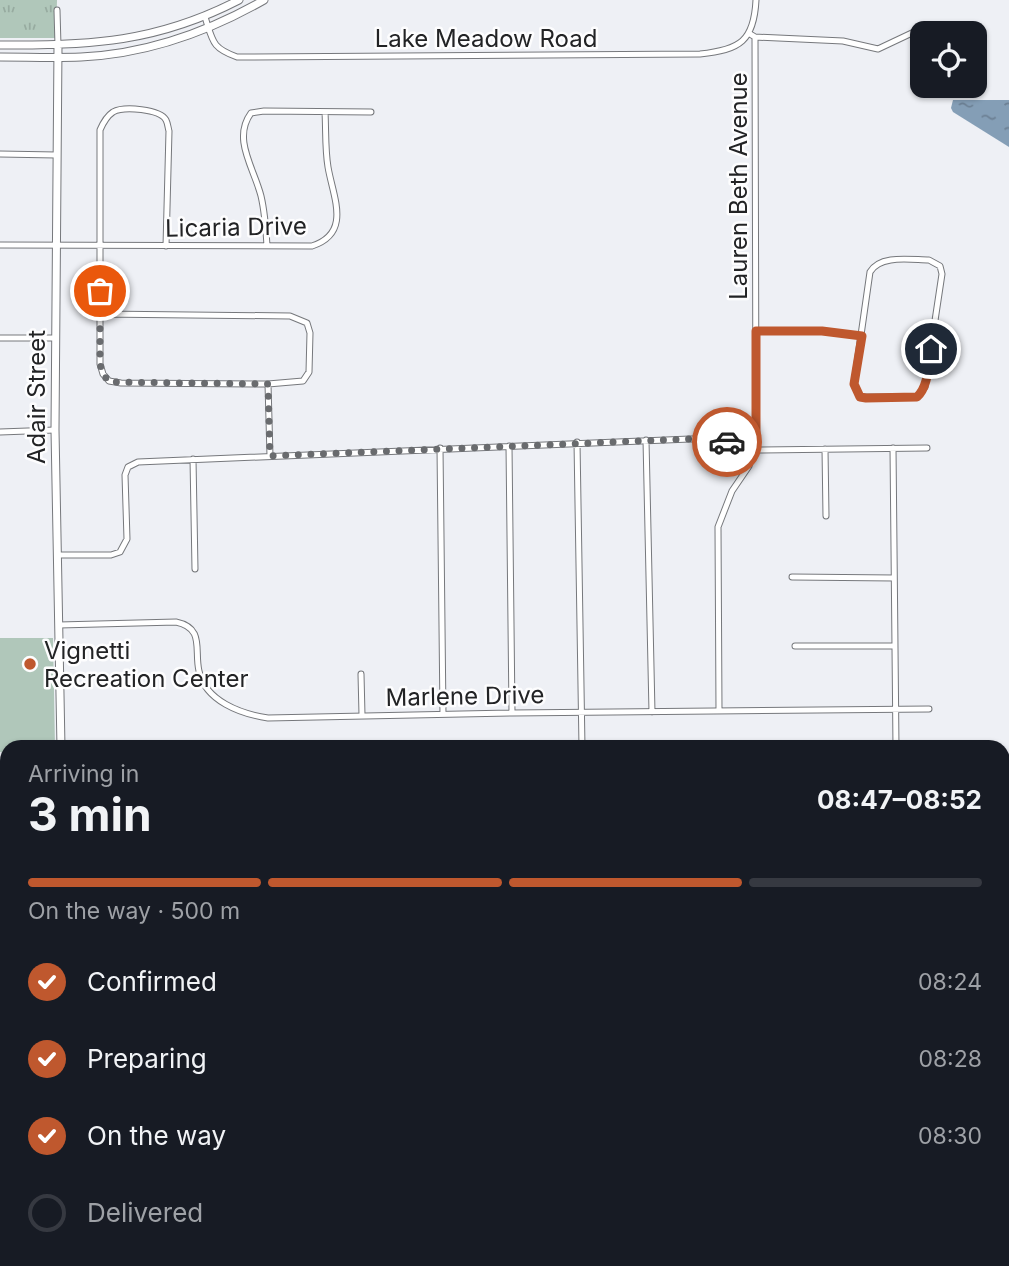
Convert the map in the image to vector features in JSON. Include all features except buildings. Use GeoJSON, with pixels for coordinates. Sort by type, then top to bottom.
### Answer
{"type":"FeatureCollection","features":[{"type":"Feature","properties":{"kind":"street"},"geometry":{"type":"LineString","coordinates":[[0,46],[96,43],[150,34],[205,17],[239,0]]}},
{"type":"Feature","properties":{"kind":"street"},"geometry":{"type":"LineString","coordinates":[[0,57],[82,57],[150,47],[209,28],[264,0]]}},
{"type":"Feature","properties":{"kind":"street"},"geometry":{"type":"LineString","coordinates":[[756,0],[753,35],[843,41],[878,49],[910,34]]}},
{"type":"Feature","properties":{"kind":"street"},"geometry":{"type":"LineString","coordinates":[[57,10],[58,46]]}},
{"type":"Feature","properties":{"kind":"street","name":"Lake Meadow Road"},"geometry":{"type":"LineString","coordinates":[[205,17],[212,39],[220,51],[237,57],[700,54],[720,52],[753,35]]}},
{"type":"Feature","properties":{"kind":"street","name":"Lauren Beth Avenue"},"geometry":{"type":"LineString","coordinates":[[719,711],[718,527],[724,507],[749,466],[756,433],[753,35]]}},
{"type":"Feature","properties":{"kind":"street","name":"Adair Street"},"geometry":{"type":"LineString","coordinates":[[58,46],[55,430],[61,740]]}},
{"type":"Feature","properties":{"kind":"street"},"geometry":{"type":"LineString","coordinates":[[101,314],[299,318],[307,323],[310,333],[310,372],[303,380],[268,384],[121,383],[109,382],[103,374],[100,364],[100,130],[112,113],[120,110],[148,110],[159,113],[166,120],[169,131],[166,246]]}},
{"type":"Feature","properties":{"kind":"street","name":"Licaria Drive"},"geometry":{"type":"LineString","coordinates":[[0,245],[312,246],[323,242],[333,233],[337,220],[328,165],[325,112]]}},
{"type":"Feature","properties":{"kind":"street"},"geometry":{"type":"LineString","coordinates":[[267,246],[266,218],[261,194],[242,134],[244,123],[251,113],[371,112]]}},
{"type":"Feature","properties":{"kind":"street"},"geometry":{"type":"LineString","coordinates":[[0,154],[56,155]]}},
{"type":"Feature","properties":{"kind":"street"},"geometry":{"type":"LineString","coordinates":[[929,260],[940,266],[942,274],[934,330],[925,387],[921,394],[917,397],[860,397],[854,384],[862,336],[870,272],[874,265],[882,261],[929,260]]}},
{"type":"Feature","properties":{"kind":"street"},"geometry":{"type":"LineString","coordinates":[[756,331],[822,331],[862,336]]}},
{"type":"Feature","properties":{"kind":"street"},"geometry":{"type":"LineString","coordinates":[[0,338],[55,338]]}},
{"type":"Feature","properties":{"kind":"street"},"geometry":{"type":"LineString","coordinates":[[268,384],[270,456]]}},
{"type":"Feature","properties":{"kind":"street"},"geometry":{"type":"LineString","coordinates":[[0,432],[55,430]]}},
{"type":"Feature","properties":{"kind":"street"},"geometry":{"type":"LineString","coordinates":[[58,555],[111,555],[120,552],[127,539],[125,474],[128,467],[138,462],[646,440],[715,439],[754,450],[927,448]]}},
{"type":"Feature","properties":{"kind":"street"},"geometry":{"type":"LineString","coordinates":[[646,440],[652,712]]}},
{"type":"Feature","properties":{"kind":"street"},"geometry":{"type":"LineString","coordinates":[[578,442],[582,740]]}},
{"type":"Feature","properties":{"kind":"street"},"geometry":{"type":"LineString","coordinates":[[509,446],[512,713]]}},
{"type":"Feature","properties":{"kind":"street"},"geometry":{"type":"LineString","coordinates":[[892,448],[896,740]]}},
{"type":"Feature","properties":{"kind":"street"},"geometry":{"type":"LineString","coordinates":[[440,449],[443,714]]}},
{"type":"Feature","properties":{"kind":"street"},"geometry":{"type":"LineString","coordinates":[[825,449],[826,516]]}},
{"type":"Feature","properties":{"kind":"street"},"geometry":{"type":"LineString","coordinates":[[193,459],[195,569]]}},
{"type":"Feature","properties":{"kind":"street"},"geometry":{"type":"LineString","coordinates":[[792,577],[894,578]]}},
{"type":"Feature","properties":{"kind":"street","name":"Marlene Drive"},"geometry":{"type":"LineString","coordinates":[[59,625],[186,624],[196,639],[199,673],[210,694],[250,715],[268,718],[929,709]]}},
{"type":"Feature","properties":{"kind":"street"},"geometry":{"type":"LineString","coordinates":[[795,646],[895,646]]}},
{"type":"Feature","properties":{"kind":"street"},"geometry":{"type":"LineString","coordinates":[[361,674],[362,715]]}},
{"type":"Feature","properties":{"kind":"green space"},"geometry":{"type":"Polygon","coordinates":[[[0,0],[57,0],[56,38],[0,38],[0,0]]]}},
{"type":"Feature","properties":{"kind":"green space"},"geometry":{"type":"Polygon","coordinates":[[[0,638],[53,638],[55,740],[0,740],[0,638]]]}},
{"type":"Feature","properties":{"kind":"water"},"geometry":{"type":"Polygon","coordinates":[[[953,100],[1009,100],[1009,147],[953,112],[953,100]]]}},
{"type":"Feature","properties":{"kind":"way so far"},"geometry":{"type":"LineString","coordinates":[[100,291],[100,364],[109,382],[268,384],[270,456],[578,442],[690,439],[727,442]]}},
{"type":"Feature","properties":{"kind":"place","name":"Vignetti Recreation Center"},"geometry":{"type":"Point","coordinates":[30,664]}},
{"type":"Feature","properties":{"kind":"route"},"geometry":{"type":"LineString","coordinates":[[727,442],[754,450],[756,331],[822,331],[862,336],[854,384],[860,397],[866,398],[917,397],[921,394],[925,387],[931,349]]}}]}
